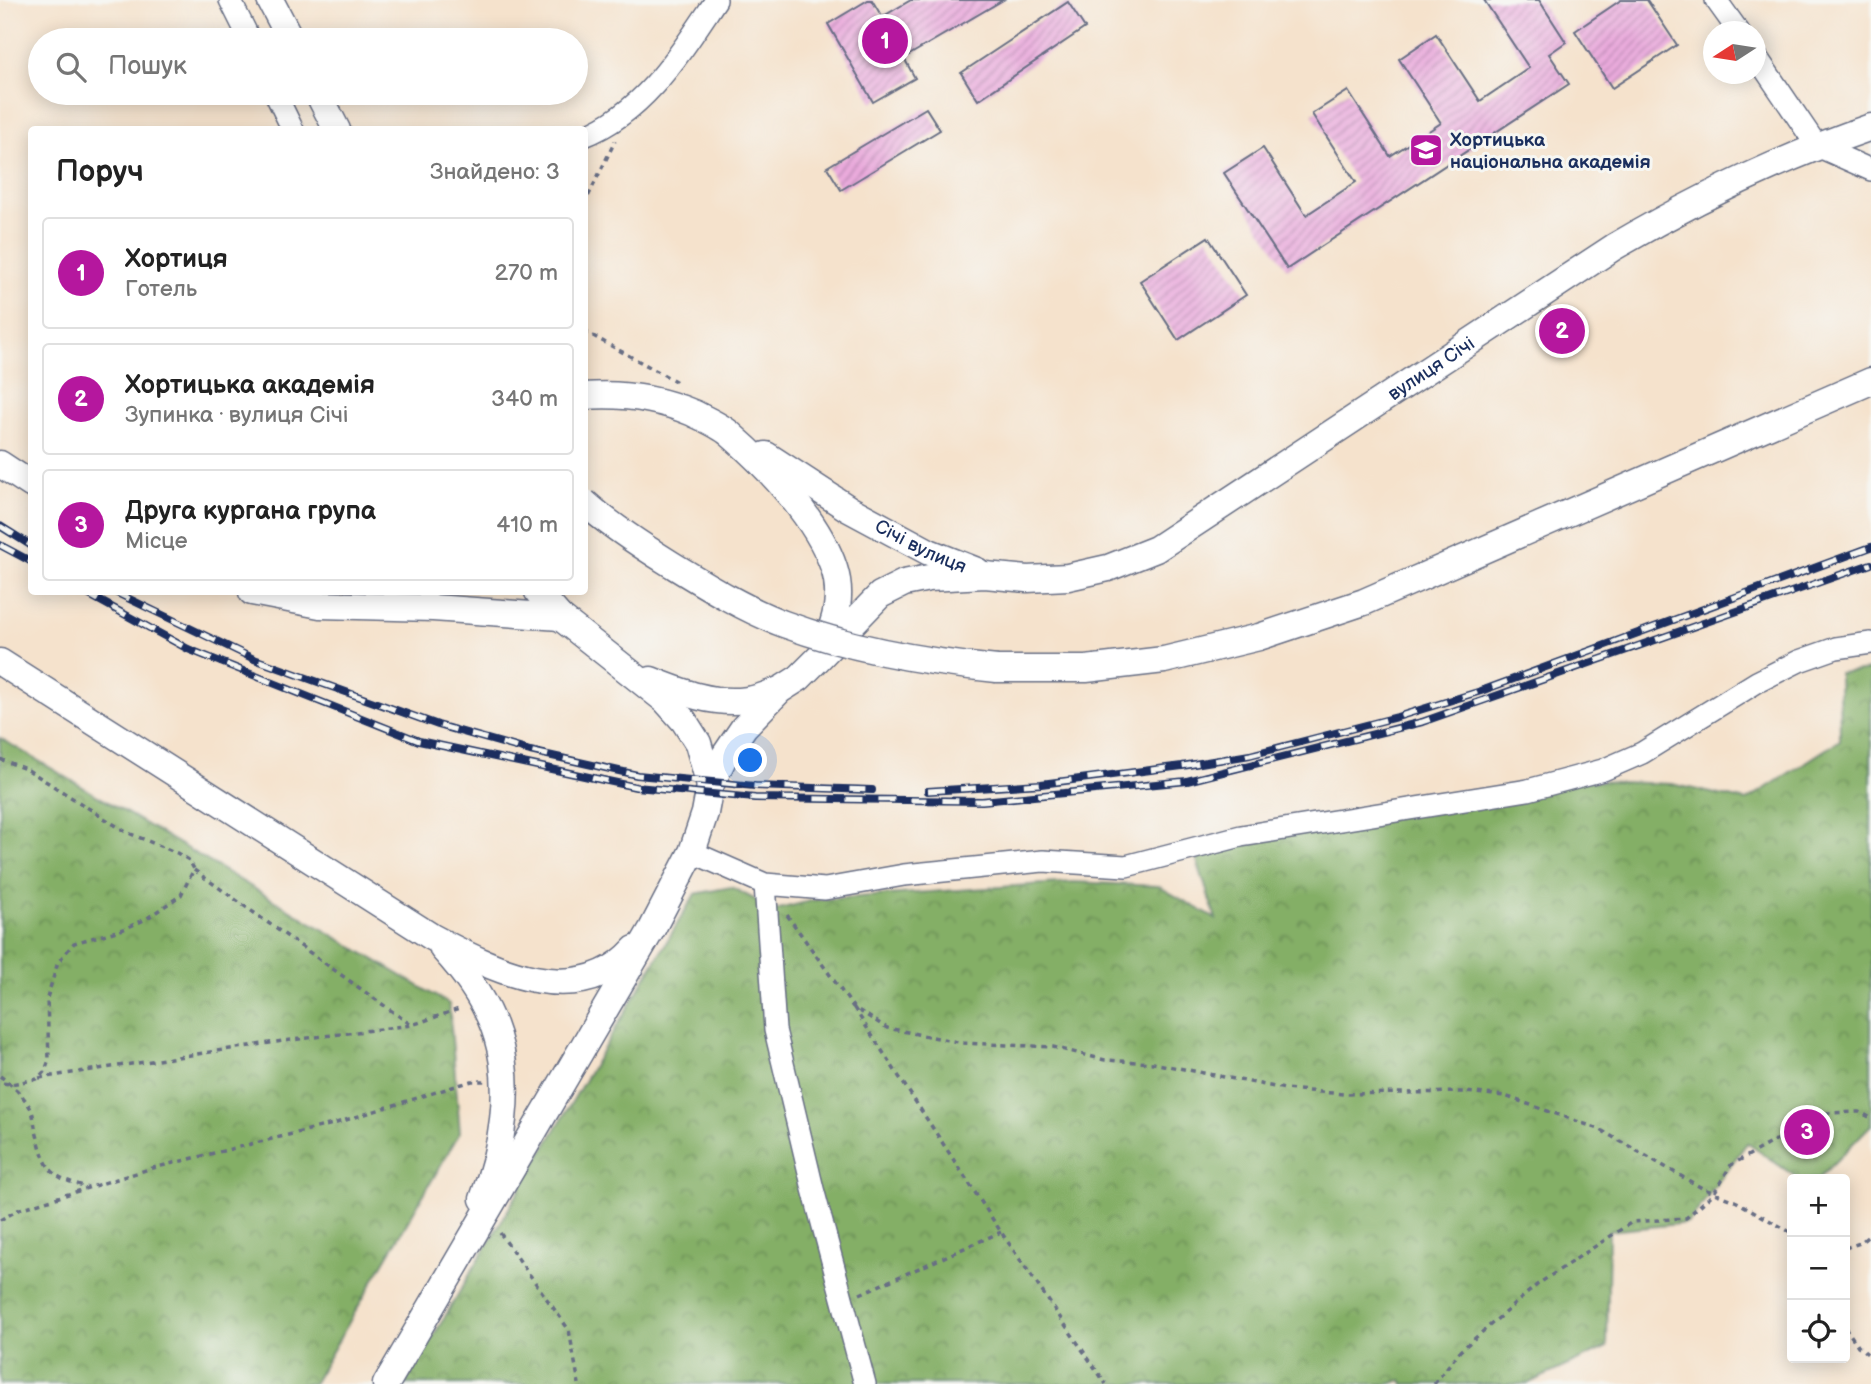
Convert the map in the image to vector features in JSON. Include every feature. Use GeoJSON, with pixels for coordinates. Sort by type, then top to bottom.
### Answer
{"type":"FeatureCollection","features":[{"type":"Feature","properties":{"kind":"main road"},"geometry":{"type":"LineString","coordinates":[[270,0],[285,28]]}},
{"type":"Feature","properties":{"kind":"main road"},"geometry":{"type":"LineString","coordinates":[[324,105],[335,126]]}},
{"type":"Feature","properties":{"kind":"main road","name":"вулиця Січі"},"geometry":{"type":"LineString","coordinates":[[985,575],[1027,579],[1068,576],[1108,568],[1156,549],[1614,247],[1677,210],[1817,146],[1871,127]]}},
{"type":"Feature","properties":{"kind":"main road"},"geometry":{"type":"LineString","coordinates":[[588,505],[652,552],[710,588],[783,624],[897,656],[997,670],[1086,669],[1164,660],[1259,637],[1364,602],[1866,382]]}},
{"type":"Feature","properties":{"kind":"main road"},"geometry":{"type":"LineString","coordinates":[[588,396],[612,394],[646,397],[692,413],[728,432],[777,480],[814,528],[834,568],[838,598],[836,620],[820,657]]}},
{"type":"Feature","properties":{"kind":"main road","name":"Січі вулиця"},"geometry":{"type":"LineString","coordinates":[[728,432],[849,509],[929,552],[985,575]]}},
{"type":"Feature","properties":{"kind":"main road"},"geometry":{"type":"LineString","coordinates":[[0,464],[28,482]]}},
{"type":"Feature","properties":{"kind":"main road","name":"Січі вулиця"},"geometry":{"type":"LineString","coordinates":[[780,690],[799,678],[880,595],[904,583],[929,578],[985,575]]}},
{"type":"Feature","properties":{"kind":"main road"},"geometry":{"type":"LineString","coordinates":[[282,595],[559,617]]}},
{"type":"Feature","properties":{"kind":"main road"},"geometry":{"type":"LineString","coordinates":[[433,608],[455,604],[473,595]]}},
{"type":"Feature","properties":{"kind":"main road"},"geometry":{"type":"LineString","coordinates":[[541,595],[559,617],[666,701],[684,721],[698,743],[710,786]]}},
{"type":"Feature","properties":{"kind":"main road"},"geometry":{"type":"LineString","coordinates":[[0,662],[432,937],[481,963],[530,979],[556,982],[586,979],[624,962],[652,929]]}},
{"type":"Feature","properties":{"kind":"main road"},"geometry":{"type":"LineString","coordinates":[[631,672],[682,693],[718,700],[748,700],[780,690]]}},
{"type":"Feature","properties":{"kind":"main road"},"geometry":{"type":"LineString","coordinates":[[386,1384],[652,929],[692,852],[705,813],[710,786],[725,755],[744,727],[780,690]]}},
{"type":"Feature","properties":{"kind":"main road"},"geometry":{"type":"LineString","coordinates":[[432,937],[458,966],[482,1001],[497,1036],[505,1082],[502,1127],[490,1181],[463,1250]]}},
{"type":"Feature","properties":{"kind":"street"},"geometry":{"type":"LineString","coordinates":[[230,0],[244,28]]}},
{"type":"Feature","properties":{"kind":"street"},"geometry":{"type":"LineString","coordinates":[[588,135],[631,108],[673,64],[716,0]]}},
{"type":"Feature","properties":{"kind":"street"},"geometry":{"type":"LineString","coordinates":[[1716,0],[1731,21]]}},
{"type":"Feature","properties":{"kind":"street"},"geometry":{"type":"LineString","coordinates":[[1766,72],[1817,146],[1871,170]]}},
{"type":"Feature","properties":{"kind":"street"},"geometry":{"type":"LineString","coordinates":[[281,105],[291,126]]}},
{"type":"Feature","properties":{"kind":"street"},"geometry":{"type":"LineString","coordinates":[[692,852],[765,884],[825,889],[904,875],[1043,861],[1126,866],[1241,836],[1528,790],[1603,770],[1642,753],[1757,682],[1799,661],[1836,648],[1871,643]]}},
{"type":"Feature","properties":{"kind":"street"},"geometry":{"type":"LineString","coordinates":[[765,884],[775,1030],[864,1384]]}},
{"type":"Feature","properties":{"kind":"path"},"geometry":{"type":"LineString","coordinates":[[588,197],[631,108]]}},
{"type":"Feature","properties":{"kind":"path"},"geometry":{"type":"LineString","coordinates":[[588,333],[680,384]]}},
{"type":"Feature","properties":{"kind":"path"},"geometry":{"type":"LineString","coordinates":[[0,759],[28,770],[126,832],[189,860],[194,869],[412,1025]]}},
{"type":"Feature","properties":{"kind":"path"},"geometry":{"type":"LineString","coordinates":[[37,1079],[45,1071],[49,1060],[47,998],[58,962],[74,943],[124,929],[146,919],[181,895],[194,869]]}},
{"type":"Feature","properties":{"kind":"path"},"geometry":{"type":"LineString","coordinates":[[765,884],[853,1007],[1001,1232],[1106,1384]]}},
{"type":"Feature","properties":{"kind":"path"},"geometry":{"type":"LineString","coordinates":[[0,1083],[11,1084],[276,1042],[412,1025],[482,1001]]}},
{"type":"Feature","properties":{"kind":"path"},"geometry":{"type":"LineString","coordinates":[[853,1007],[887,1028],[963,1043],[1053,1047],[1105,1060],[1153,1063],[1285,1089],[1344,1094],[1465,1092],[1505,1096],[1600,1129],[1702,1188],[1737,1202],[1787,1230]]}},
{"type":"Feature","properties":{"kind":"path"},"geometry":{"type":"LineString","coordinates":[[0,1076],[11,1084],[31,1109],[42,1154],[51,1171],[64,1181],[90,1187]]}},
{"type":"Feature","properties":{"kind":"path"},"geometry":{"type":"LineString","coordinates":[[0,1220],[20,1209],[149,1168],[333,1124],[472,1081],[505,1082]]}},
{"type":"Feature","properties":{"kind":"path"},"geometry":{"type":"LineString","coordinates":[[1434,1384],[1460,1350],[1538,1284],[1632,1222],[1686,1218],[1714,1193],[1731,1165],[1824,1112],[1860,1112],[1871,1118]]}},
{"type":"Feature","properties":{"kind":"path"},"geometry":{"type":"LineString","coordinates":[[485,1215],[516,1253],[569,1330],[579,1384]]}},
{"type":"Feature","properties":{"kind":"path"},"geometry":{"type":"LineString","coordinates":[[842,1301],[1001,1232]]}},
{"type":"Feature","properties":{"kind":"path"},"geometry":{"type":"LineString","coordinates":[[1850,1246],[1860,1243],[1871,1234]]}},
{"type":"Feature","properties":{"kind":"path"},"geometry":{"type":"LineString","coordinates":[[1850,1334],[1871,1357]]}},
{"type":"Feature","properties":{"kind":"green space"},"geometry":{"type":"Polygon","coordinates":[[[1871,670],[1871,1125],[1823,1174],[1792,1174],[1747,1143],[1688,1223],[1609,1231],[1607,1347],[1527,1384],[1404,1384],[1402,1380],[1389,1384],[405,1384],[695,894],[731,887],[775,910],[814,900],[1074,882],[1158,886],[1216,919],[1193,848],[1565,780],[1672,784],[1746,801],[1840,740],[1839,673],[1871,670]]]}},
{"type":"Feature","properties":{"kind":"green space"},"geometry":{"type":"Polygon","coordinates":[[[0,738],[449,1004],[460,1132],[313,1384],[0,1384],[0,738]]]}},
{"type":"Feature","properties":{"kind":"building"},"geometry":{"type":"Polygon","coordinates":[[[872,0],[882,17],[911,0],[1003,0],[904,58],[915,78],[873,102],[828,24],[872,0]]]}},
{"type":"Feature","properties":{"kind":"building"},"geometry":{"type":"Polygon","coordinates":[[[1484,0],[1539,0],[1566,42],[1549,54],[1569,84],[1287,269],[1224,173],[1263,148],[1306,215],[1356,182],[1312,114],[1348,91],[1390,156],[1441,123],[1399,59],[1436,34],[1480,101],[1529,68],[1484,0]]]}},
{"type":"Feature","properties":{"kind":"building"},"geometry":{"type":"Polygon","coordinates":[[[1621,0],[1647,0],[1677,45],[1612,88],[1575,31],[1621,0]]]}},
{"type":"Feature","properties":{"kind":"building"},"geometry":{"type":"Polygon","coordinates":[[[1068,2],[1085,28],[978,100],[961,73],[1068,2]]]}},
{"type":"Feature","properties":{"kind":"building"},"geometry":{"type":"Polygon","coordinates":[[[926,108],[940,130],[841,190],[827,167],[926,108]]]}},
{"type":"Feature","properties":{"kind":"building"},"geometry":{"type":"Polygon","coordinates":[[[1208,237],[1246,295],[1178,340],[1140,281],[1208,237]]]}},
{"type":"Feature","properties":{"kind":"railway"},"geometry":{"type":"LineString","coordinates":[[0,526],[28,544]]}},
{"type":"Feature","properties":{"kind":"railway"},"geometry":{"type":"LineString","coordinates":[[0,545],[28,560]]}},
{"type":"Feature","properties":{"kind":"railway"},"geometry":{"type":"LineString","coordinates":[[928,791],[1041,784],[1182,766],[1250,755],[1397,717],[1481,691],[1871,547]]}},
{"type":"Feature","properties":{"kind":"railway"},"geometry":{"type":"LineString","coordinates":[[89,595],[188,649],[419,741],[636,787],[755,798],[982,801],[1187,781],[1422,722],[1871,564]]}},
{"type":"Feature","properties":{"kind":"railway"},"geometry":{"type":"LineString","coordinates":[[121,595],[254,659],[438,725],[530,751],[637,775],[755,786],[872,790]]}},
{"type":"Feature","properties":{"kind":"place","name":"Хортиця"},"geometry":{"type":"Point","coordinates":[885,41]}},
{"type":"Feature","properties":{"kind":"place","name":"Хортицька національна академія"},"geometry":{"type":"Point","coordinates":[1426,150]}},
{"type":"Feature","properties":{"kind":"place","name":"Хортицька академія"},"geometry":{"type":"Point","coordinates":[1562,331]}},
{"type":"Feature","properties":{"kind":"place","name":"Друга кургана група"},"geometry":{"type":"Point","coordinates":[1807,1132]}}]}
